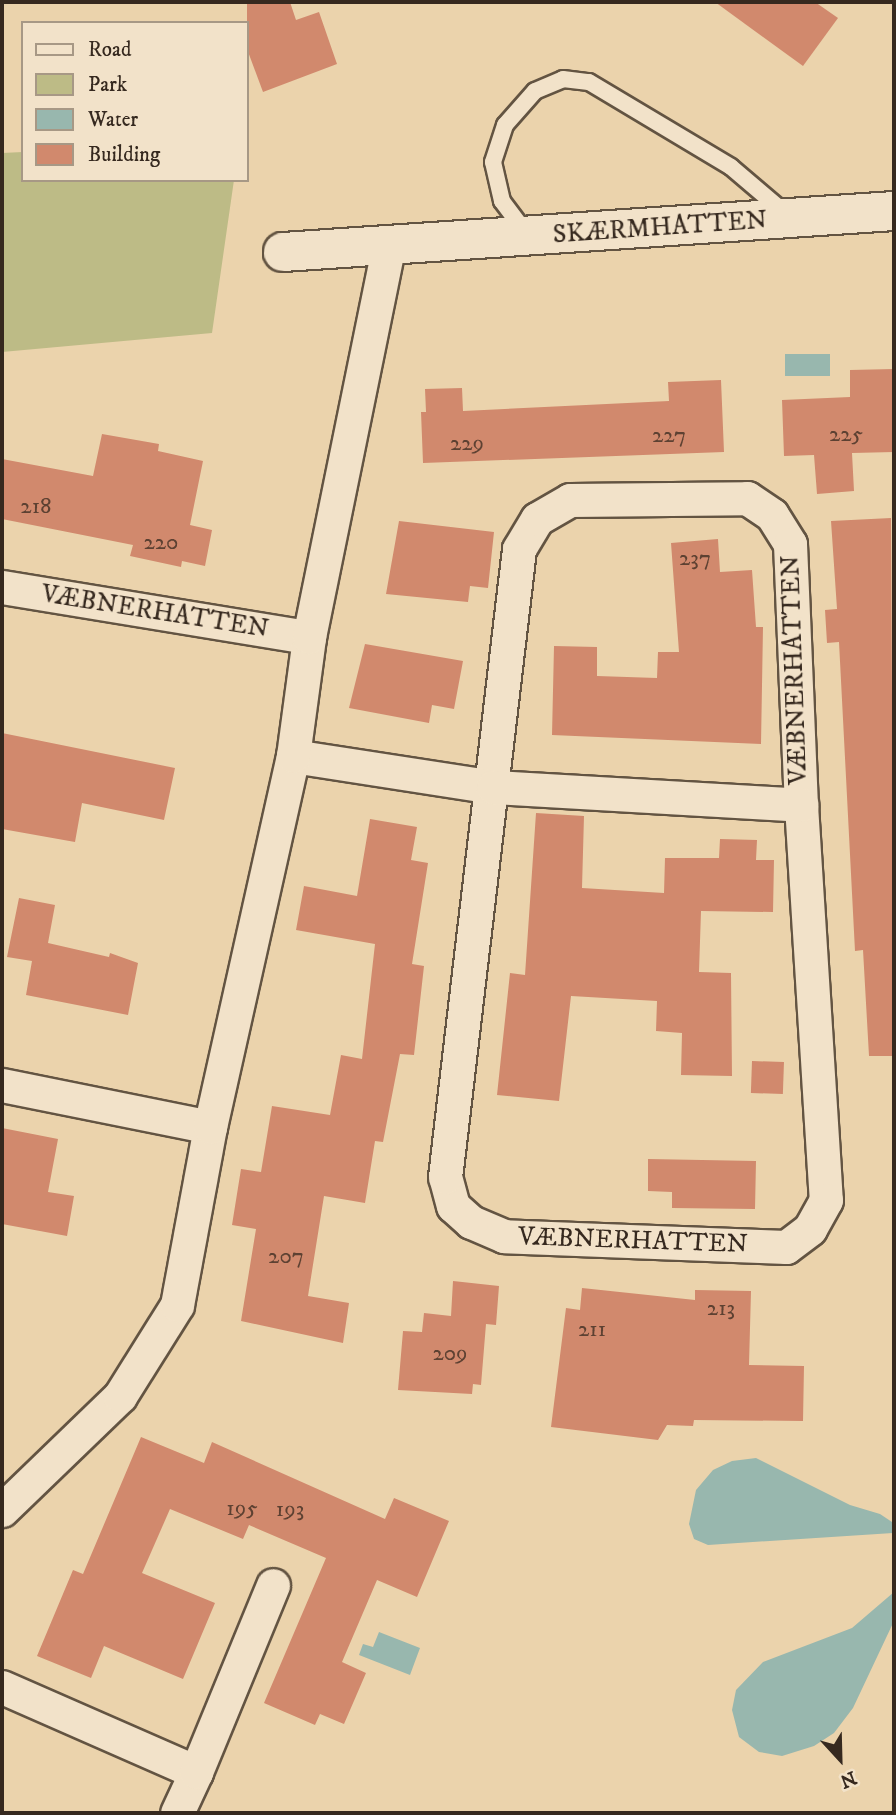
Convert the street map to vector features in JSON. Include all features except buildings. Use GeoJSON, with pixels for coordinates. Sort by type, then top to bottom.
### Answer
{"type":"FeatureCollection","features":[{"type":"Feature","properties":{"kind":"street","name":"SKÆRMHATTEN"},"geometry":{"type":"LineString","coordinates":[[283,252],[388,248],[894,211]]}},
{"type":"Feature","properties":{"kind":"street"},"geometry":{"type":"LineString","coordinates":[[2,1510],[120,1396],[159,1339],[177,1306],[210,1127],[293,756],[309,637],[388,248]]}},
{"type":"Feature","properties":{"kind":"street","name":"VÆBNERHATTEN"},"geometry":{"type":"LineString","coordinates":[[747,498],[772,515],[790,544],[801,805],[826,1200],[810,1229],[786,1247],[504,1236],[471,1222],[453,1206],[445,1177],[493,788],[519,549],[537,519],[570,500],[747,498]]}},
{"type":"Feature","properties":{"kind":"street","name":"VÆBNERHATTEN"},"geometry":{"type":"LineString","coordinates":[[2,587],[309,637]]}},
{"type":"Feature","properties":{"kind":"street","name":"VÆBNERHATTEN"},"geometry":{"type":"LineString","coordinates":[[293,756],[493,788],[801,805]]}},
{"type":"Feature","properties":{"kind":"street"},"geometry":{"type":"LineString","coordinates":[[2,1085],[210,1127]]}},
{"type":"Feature","properties":{"kind":"street"},"geometry":{"type":"LineString","coordinates":[[177,1813],[272,1586]]}},
{"type":"Feature","properties":{"kind":"street"},"geometry":{"type":"LineString","coordinates":[[2,1687],[196,1772]]}},
{"type":"Feature","properties":{"kind":"lane","name":"SKÆRMHATTEN"},"geometry":{"type":"LineString","coordinates":[[530,238],[502,201],[493,162],[505,125],[535,91],[563,79],[589,82],[731,167],[791,218]]}},
{"type":"Feature","properties":{"kind":"green space"},"geometry":{"type":"Polygon","coordinates":[[[21,152],[21,182],[234,182],[212,333],[2,352],[2,153],[21,152]]]}},
{"type":"Feature","properties":{"kind":"water"},"geometry":{"type":"Polygon","coordinates":[[[785,354],[830,354],[830,376],[785,376],[785,354]]]}},
{"type":"Feature","properties":{"kind":"water"},"geometry":{"type":"Polygon","coordinates":[[[756,1458],[850,1505],[880,1514],[892,1522],[893,1533],[708,1545],[694,1539],[689,1524],[696,1490],[713,1470],[732,1461],[756,1458]]]}},
{"type":"Feature","properties":{"kind":"water"},"geometry":{"type":"Polygon","coordinates":[[[894,1592],[894,1621],[853,1708],[834,1733],[814,1746],[782,1756],[759,1752],[739,1737],[732,1710],[736,1690],[763,1662],[852,1628],[894,1592]]]}},
{"type":"Feature","properties":{"kind":"water"},"geometry":{"type":"Polygon","coordinates":[[[379,1632],[420,1648],[410,1675],[359,1655],[363,1644],[373,1647],[379,1632]]]}}]}
